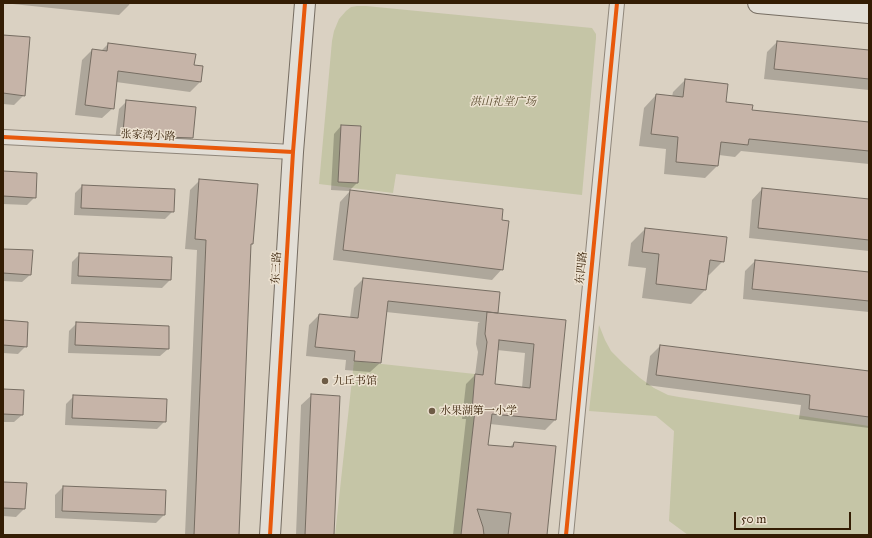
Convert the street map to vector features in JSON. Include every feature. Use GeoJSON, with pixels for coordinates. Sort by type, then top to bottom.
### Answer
{"type":"FeatureCollection","features":[{"type":"Feature","properties":{"kind":"street","name":"东三路"},"geometry":{"type":"LineString","coordinates":[[270,535],[293,152],[305,3]]}},
{"type":"Feature","properties":{"kind":"street","name":"东四路"},"geometry":{"type":"LineString","coordinates":[[566,535],[617,3]]}},
{"type":"Feature","properties":{"kind":"street"},"geometry":{"type":"LineString","coordinates":[[758,3],[869,13]]}},
{"type":"Feature","properties":{"kind":"street","name":"张家湾小路"},"geometry":{"type":"LineString","coordinates":[[3,137],[293,152]]}},
{"type":"Feature","properties":{"kind":"green space","name":"洪山礼堂广场"},"geometry":{"type":"Polygon","coordinates":[[[357,6],[592,28],[596,34],[596,38],[582,195],[396,174],[393,193],[319,184],[334,31],[339,19],[346,11],[351,7],[357,6]]]}},
{"type":"Feature","properties":{"kind":"green space"},"geometry":{"type":"Polygon","coordinates":[[[599,325],[611,351],[640,378],[654,388],[668,395],[869,426],[869,535],[688,535],[669,521],[674,431],[656,416],[589,411],[599,325]]]}},
{"type":"Feature","properties":{"kind":"green space"},"geometry":{"type":"Polygon","coordinates":[[[354,361],[475,374],[472,409],[480,410],[473,430],[461,535],[335,535],[354,361]]]}},
{"type":"Feature","properties":{"kind":"building"},"geometry":{"type":"Polygon","coordinates":[[[3,35],[30,37],[25,96],[3,93],[3,35]]]}},
{"type":"Feature","properties":{"kind":"building"},"geometry":{"type":"Polygon","coordinates":[[[777,41],[869,50],[869,79],[774,69],[777,41]]]}},
{"type":"Feature","properties":{"kind":"building"},"geometry":{"type":"Polygon","coordinates":[[[108,43],[196,54],[194,65],[203,66],[201,82],[118,71],[114,109],[85,105],[92,49],[107,51],[108,43]]]}},
{"type":"Feature","properties":{"kind":"building"},"geometry":{"type":"Polygon","coordinates":[[[685,79],[728,84],[726,102],[753,105],[752,110],[869,122],[869,151],[749,139],[748,145],[721,142],[718,166],[676,162],[678,137],[651,134],[656,94],[683,97],[685,79]]]}},
{"type":"Feature","properties":{"kind":"building"},"geometry":{"type":"Polygon","coordinates":[[[126,100],[196,107],[193,138],[165,137],[123,132],[126,100]]]}},
{"type":"Feature","properties":{"kind":"building"},"geometry":{"type":"Polygon","coordinates":[[[341,125],[361,126],[358,183],[338,182],[341,125]]]}},
{"type":"Feature","properties":{"kind":"building"},"geometry":{"type":"Polygon","coordinates":[[[3,171],[37,173],[36,198],[3,196],[3,171]]]}},
{"type":"Feature","properties":{"kind":"building"},"geometry":{"type":"Polygon","coordinates":[[[199,179],[258,184],[253,244],[251,244],[239,535],[194,535],[206,240],[195,239],[199,179]]]}},
{"type":"Feature","properties":{"kind":"building"},"geometry":{"type":"Polygon","coordinates":[[[82,185],[175,189],[174,212],[81,208],[82,185]]]}},
{"type":"Feature","properties":{"kind":"building"},"geometry":{"type":"Polygon","coordinates":[[[762,188],[869,199],[869,240],[758,228],[762,188]]]}},
{"type":"Feature","properties":{"kind":"building"},"geometry":{"type":"Polygon","coordinates":[[[350,190],[503,209],[502,220],[509,221],[503,270],[343,250],[350,190]]]}},
{"type":"Feature","properties":{"kind":"building"},"geometry":{"type":"Polygon","coordinates":[[[645,228],[727,237],[724,262],[710,260],[706,290],[656,284],[659,254],[642,252],[645,228]]]}},
{"type":"Feature","properties":{"kind":"building"},"geometry":{"type":"Polygon","coordinates":[[[3,249],[33,250],[31,275],[3,273],[3,249]]]}},
{"type":"Feature","properties":{"kind":"building"},"geometry":{"type":"Polygon","coordinates":[[[79,253],[172,257],[171,280],[78,276],[79,253]]]}},
{"type":"Feature","properties":{"kind":"building"},"geometry":{"type":"Polygon","coordinates":[[[755,260],[869,272],[869,301],[752,289],[755,260]]]}},
{"type":"Feature","properties":{"kind":"building"},"geometry":{"type":"Polygon","coordinates":[[[363,278],[500,292],[498,313],[388,301],[381,363],[354,361],[355,351],[315,347],[319,314],[358,318],[363,278]]]}},
{"type":"Feature","properties":{"kind":"building"},"geometry":{"type":"Polygon","coordinates":[[[487,312],[566,320],[556,420],[492,414],[488,445],[513,447],[514,442],[556,446],[547,535],[508,535],[511,513],[477,509],[484,535],[461,535],[475,410],[472,410],[475,374],[483,375],[487,342],[485,334],[487,312]],[[499,340],[495,384],[530,388],[534,344],[499,340]]]}},
{"type":"Feature","properties":{"kind":"building"},"geometry":{"type":"Polygon","coordinates":[[[3,320],[28,322],[27,347],[3,345],[3,320]]]}},
{"type":"Feature","properties":{"kind":"building"},"geometry":{"type":"Polygon","coordinates":[[[76,322],[169,326],[169,349],[75,345],[76,322]]]}},
{"type":"Feature","properties":{"kind":"building"},"geometry":{"type":"Polygon","coordinates":[[[660,345],[869,371],[869,417],[809,409],[810,395],[656,375],[660,345]]]}},
{"type":"Feature","properties":{"kind":"building"},"geometry":{"type":"Polygon","coordinates":[[[3,389],[24,390],[23,415],[3,414],[3,389]]]}},
{"type":"Feature","properties":{"kind":"building"},"geometry":{"type":"Polygon","coordinates":[[[311,394],[340,396],[334,535],[305,535],[311,394]]]}},
{"type":"Feature","properties":{"kind":"building"},"geometry":{"type":"Polygon","coordinates":[[[73,395],[167,399],[166,422],[72,418],[73,395]]]}},
{"type":"Feature","properties":{"kind":"building"},"geometry":{"type":"Polygon","coordinates":[[[3,482],[27,483],[25,509],[3,508],[3,482]]]}},
{"type":"Feature","properties":{"kind":"building"},"geometry":{"type":"Polygon","coordinates":[[[63,486],[166,490],[165,515],[62,511],[63,486]]]}},
{"type":"Feature","properties":{"kind":"cycle path"},"geometry":{"type":"LineString","coordinates":[[270,535],[293,152],[305,3]]}},
{"type":"Feature","properties":{"kind":"cycle path"},"geometry":{"type":"LineString","coordinates":[[566,535],[617,3]]}},
{"type":"Feature","properties":{"kind":"cycle path"},"geometry":{"type":"LineString","coordinates":[[3,137],[293,152]]}},
{"type":"Feature","properties":{"kind":"place","name":"九丘书馆"},"geometry":{"type":"Point","coordinates":[325,381]}},
{"type":"Feature","properties":{"kind":"place","name":"水果湖第一小学"},"geometry":{"type":"Point","coordinates":[432,411]}}]}
